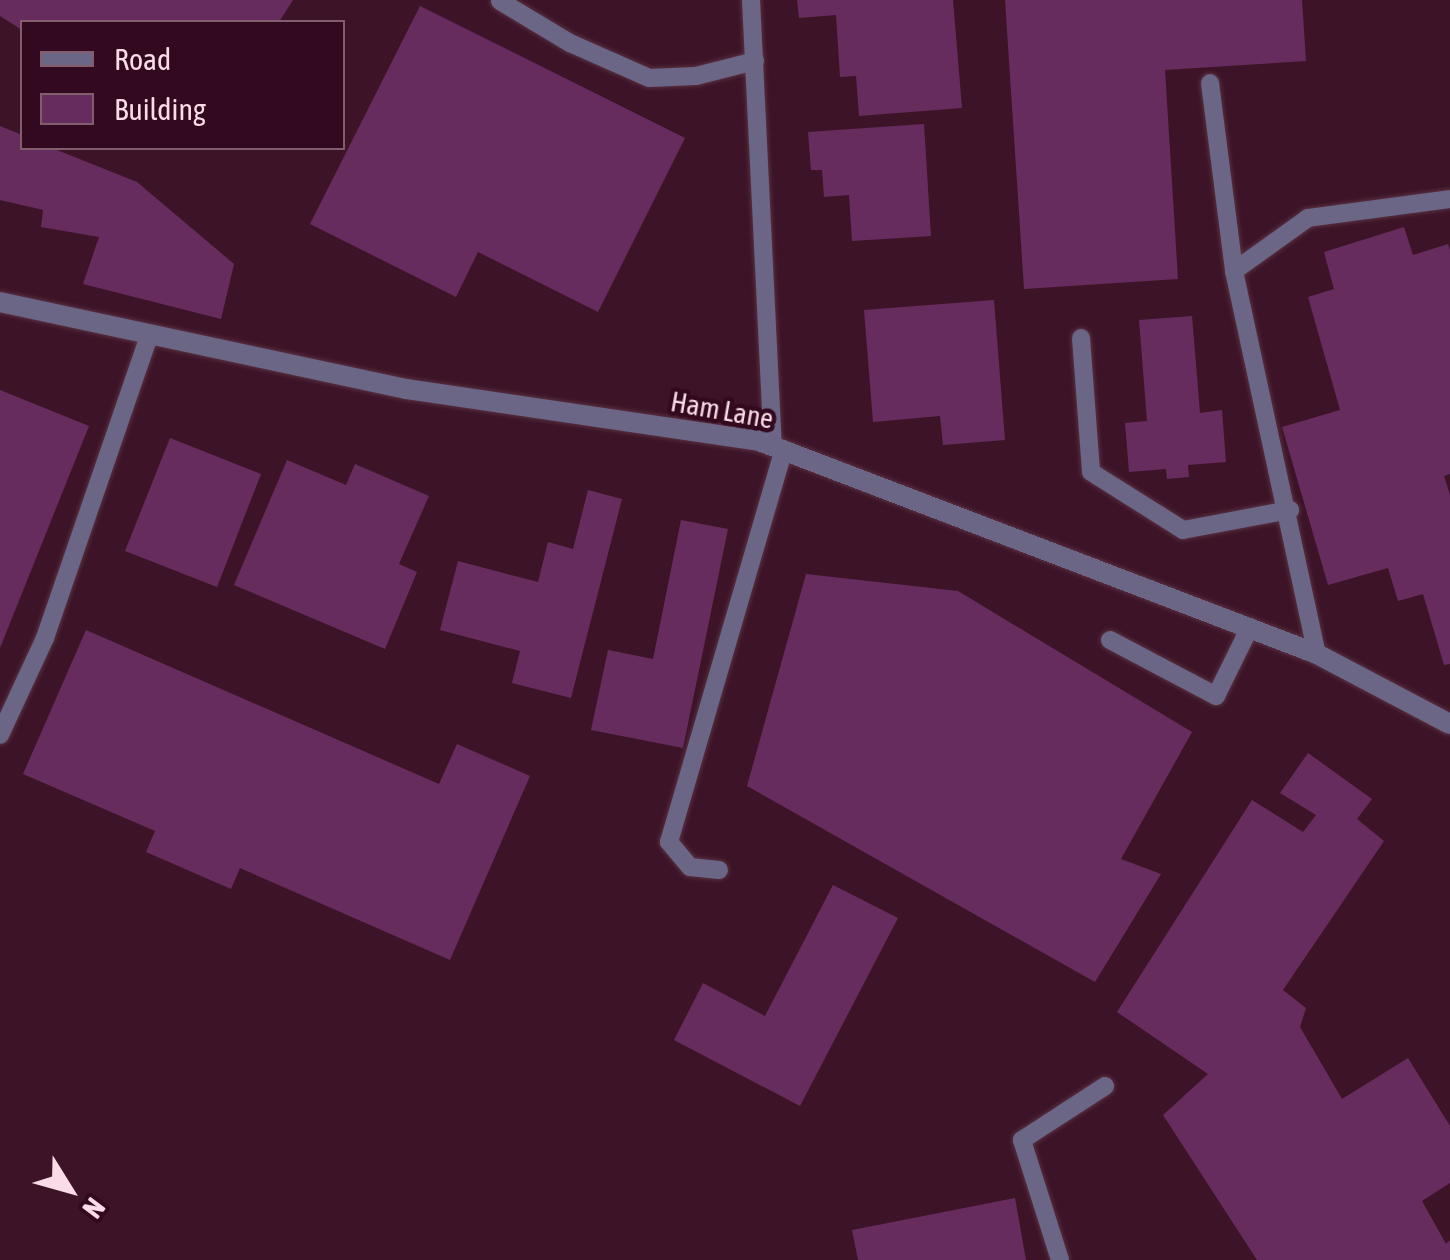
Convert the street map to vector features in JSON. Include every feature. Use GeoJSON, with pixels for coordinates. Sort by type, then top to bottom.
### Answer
{"type":"FeatureCollection","features":[{"type":"Feature","properties":{"kind":"street","name":"Ham Lane"},"geometry":{"type":"LineString","coordinates":[[0,302],[407,389],[778,448],[1250,626],[1317,654],[1450,724]]}},
{"type":"Feature","properties":{"kind":"lane"},"geometry":{"type":"LineString","coordinates":[[719,870],[690,866],[669,842],[778,448],[750,0]]}},
{"type":"Feature","properties":{"kind":"lane"},"geometry":{"type":"LineString","coordinates":[[500,1],[570,43],[649,78],[696,76],[754,61]]}},
{"type":"Feature","properties":{"kind":"lane"},"geometry":{"type":"LineString","coordinates":[[1210,83],[1234,271],[1290,510],[1317,654]]}},
{"type":"Feature","properties":{"kind":"lane"},"geometry":{"type":"LineString","coordinates":[[1234,271],[1308,218],[1450,199]]}},
{"type":"Feature","properties":{"kind":"lane"},"geometry":{"type":"LineString","coordinates":[[0,735],[45,638],[150,336]]}},
{"type":"Feature","properties":{"kind":"lane"},"geometry":{"type":"LineString","coordinates":[[1081,338],[1091,472],[1183,530],[1290,510]]}},
{"type":"Feature","properties":{"kind":"lane"},"geometry":{"type":"LineString","coordinates":[[1110,640],[1216,696],[1250,626]]}},
{"type":"Feature","properties":{"kind":"lane"},"geometry":{"type":"LineString","coordinates":[[1060,1260],[1022,1140],[1105,1086]]}},
{"type":"Feature","properties":{"kind":"building"},"geometry":{"type":"Polygon","coordinates":[[[0,0],[293,0],[280,20],[20,20],[20,29],[0,16],[0,0]]]}},
{"type":"Feature","properties":{"kind":"building"},"geometry":{"type":"Polygon","coordinates":[[[797,0],[953,0],[962,108],[859,116],[856,76],[840,77],[836,15],[799,18],[797,0]]]}},
{"type":"Feature","properties":{"kind":"building"},"geometry":{"type":"Polygon","coordinates":[[[1005,0],[1302,0],[1306,61],[1165,70],[1178,279],[1024,289],[1005,0]]]}},
{"type":"Feature","properties":{"kind":"building"},"geometry":{"type":"Polygon","coordinates":[[[420,6],[685,138],[598,312],[478,252],[456,297],[310,224],[420,6]]]}},
{"type":"Feature","properties":{"kind":"building"},"geometry":{"type":"Polygon","coordinates":[[[924,124],[931,236],[852,241],[849,195],[824,197],[822,170],[811,170],[808,132],[924,124]]]}},
{"type":"Feature","properties":{"kind":"building"},"geometry":{"type":"Polygon","coordinates":[[[0,126],[20,134],[20,150],[57,150],[137,182],[234,264],[221,319],[83,284],[99,237],[41,227],[43,210],[0,200],[0,126]]]}},
{"type":"Feature","properties":{"kind":"building"},"geometry":{"type":"Polygon","coordinates":[[[1404,227],[1413,255],[1448,244],[1450,250],[1450,474],[1444,476],[1450,495],[1450,664],[1444,665],[1423,594],[1398,601],[1388,568],[1328,585],[1282,427],[1340,410],[1308,297],[1334,289],[1324,252],[1404,227]]]}},
{"type":"Feature","properties":{"kind":"building"},"geometry":{"type":"Polygon","coordinates":[[[994,300],[1005,440],[943,445],[940,416],[873,422],[864,310],[994,300]]]}},
{"type":"Feature","properties":{"kind":"building"},"geometry":{"type":"Polygon","coordinates":[[[1192,316],[1200,413],[1222,410],[1226,462],[1188,465],[1189,477],[1167,479],[1166,469],[1129,472],[1125,423],[1147,421],[1139,320],[1192,316]]]}},
{"type":"Feature","properties":{"kind":"building"},"geometry":{"type":"Polygon","coordinates":[[[0,390],[89,426],[0,648],[0,390]]]}},
{"type":"Feature","properties":{"kind":"building"},"geometry":{"type":"Polygon","coordinates":[[[170,438],[261,474],[217,587],[125,551],[170,438]]]}},
{"type":"Feature","properties":{"kind":"building"},"geometry":{"type":"Polygon","coordinates":[[[287,460],[346,485],[355,464],[429,496],[399,564],[417,572],[385,649],[234,585],[287,460]]]}},
{"type":"Feature","properties":{"kind":"building"},"geometry":{"type":"Polygon","coordinates":[[[588,490],[622,499],[571,698],[512,683],[520,651],[440,630],[458,561],[538,582],[548,542],[573,549],[588,490]]]}},
{"type":"Feature","properties":{"kind":"building"},"geometry":{"type":"Polygon","coordinates":[[[681,520],[728,529],[683,748],[591,730],[608,650],[653,659],[681,520]]]}},
{"type":"Feature","properties":{"kind":"building"},"geometry":{"type":"Polygon","coordinates":[[[806,574],[958,591],[1192,732],[1121,859],[1161,874],[1095,982],[747,786],[806,574]]]}},
{"type":"Feature","properties":{"kind":"building"},"geometry":{"type":"Polygon","coordinates":[[[86,630],[439,784],[457,744],[530,776],[450,960],[240,868],[231,889],[146,852],[155,831],[23,774],[86,630]]]}},
{"type":"Feature","properties":{"kind":"building"},"geometry":{"type":"Polygon","coordinates":[[[1308,753],[1372,799],[1357,819],[1384,841],[1283,990],[1306,1008],[1300,1027],[1342,1099],[1408,1058],[1450,1126],[1450,1183],[1422,1201],[1446,1244],[1450,1240],[1450,1260],[1257,1260],[1163,1115],[1208,1074],[1117,1012],[1252,800],[1303,832],[1316,815],[1280,793],[1308,753]]]}},
{"type":"Feature","properties":{"kind":"building"},"geometry":{"type":"Polygon","coordinates":[[[833,885],[898,918],[800,1106],[674,1040],[703,983],[765,1016],[833,885]]]}},
{"type":"Feature","properties":{"kind":"building"},"geometry":{"type":"Polygon","coordinates":[[[1015,1198],[1026,1260],[858,1260],[852,1230],[1015,1198]]]}}]}
